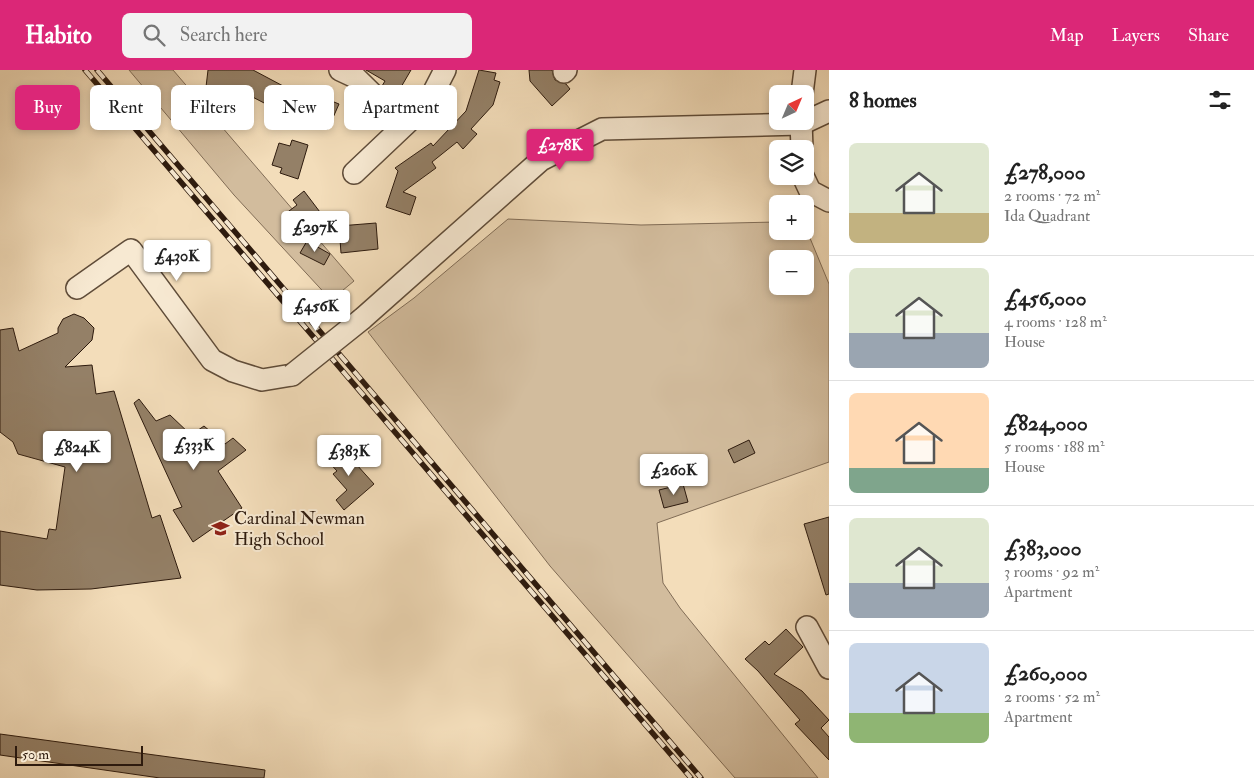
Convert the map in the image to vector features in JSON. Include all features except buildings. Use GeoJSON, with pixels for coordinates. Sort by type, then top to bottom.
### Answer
{"type":"FeatureCollection","features":[{"type":"Feature","properties":{"kind":"street"},"geometry":{"type":"LineString","coordinates":[[340,70],[355,77],[363,85]]}},
{"type":"Feature","properties":{"kind":"street"},"geometry":{"type":"LineString","coordinates":[[437,85],[445,70]]}},
{"type":"Feature","properties":{"kind":"street"},"geometry":{"type":"LineString","coordinates":[[802,85],[805,70]]}},
{"type":"Feature","properties":{"kind":"street"},"geometry":{"type":"LineString","coordinates":[[814,117],[829,111]]}},
{"type":"Feature","properties":{"kind":"street"},"geometry":{"type":"LineString","coordinates":[[77,288],[132,250],[212,360],[234,371],[262,380],[292,375],[362,318],[541,160],[602,129],[769,124]]}},
{"type":"Feature","properties":{"kind":"street"},"geometry":{"type":"LineString","coordinates":[[354,173],[399,130]]}},
{"type":"Feature","properties":{"kind":"street"},"geometry":{"type":"LineString","coordinates":[[807,185],[810,191],[829,201]]}},
{"type":"Feature","properties":{"kind":"street"},"geometry":{"type":"LineString","coordinates":[[807,627],[829,668]]}},
{"type":"Feature","properties":{"kind":"shaded area"},"geometry":{"type":"Polygon","coordinates":[[[129,70],[173,70],[186,85],[171,85],[171,120],[161,108],[161,85],[142,85],[129,70]]]}},
{"type":"Feature","properties":{"kind":"shaded area"},"geometry":{"type":"Polygon","coordinates":[[[179,130],[224,130],[354,281],[331,300],[234,195],[179,130]]]}},
{"type":"Feature","properties":{"kind":"shaded area"},"geometry":{"type":"Polygon","coordinates":[[[508,219],[641,225],[769,222],[769,240],[811,240],[829,284],[829,462],[657,523],[663,583],[680,608],[818,778],[735,778],[550,566],[368,332],[414,298],[508,219]]]}},
{"type":"Feature","properties":{"kind":"railway"},"geometry":{"type":"LineString","coordinates":[[85,70],[691,778]]}},
{"type":"Feature","properties":{"kind":"railway"},"geometry":{"type":"LineString","coordinates":[[97,70],[701,778]]}},
{"type":"Feature","properties":{"kind":"place","name":"Cardinal Newman High School"},"geometry":{"type":"Point","coordinates":[220,528]}}]}
